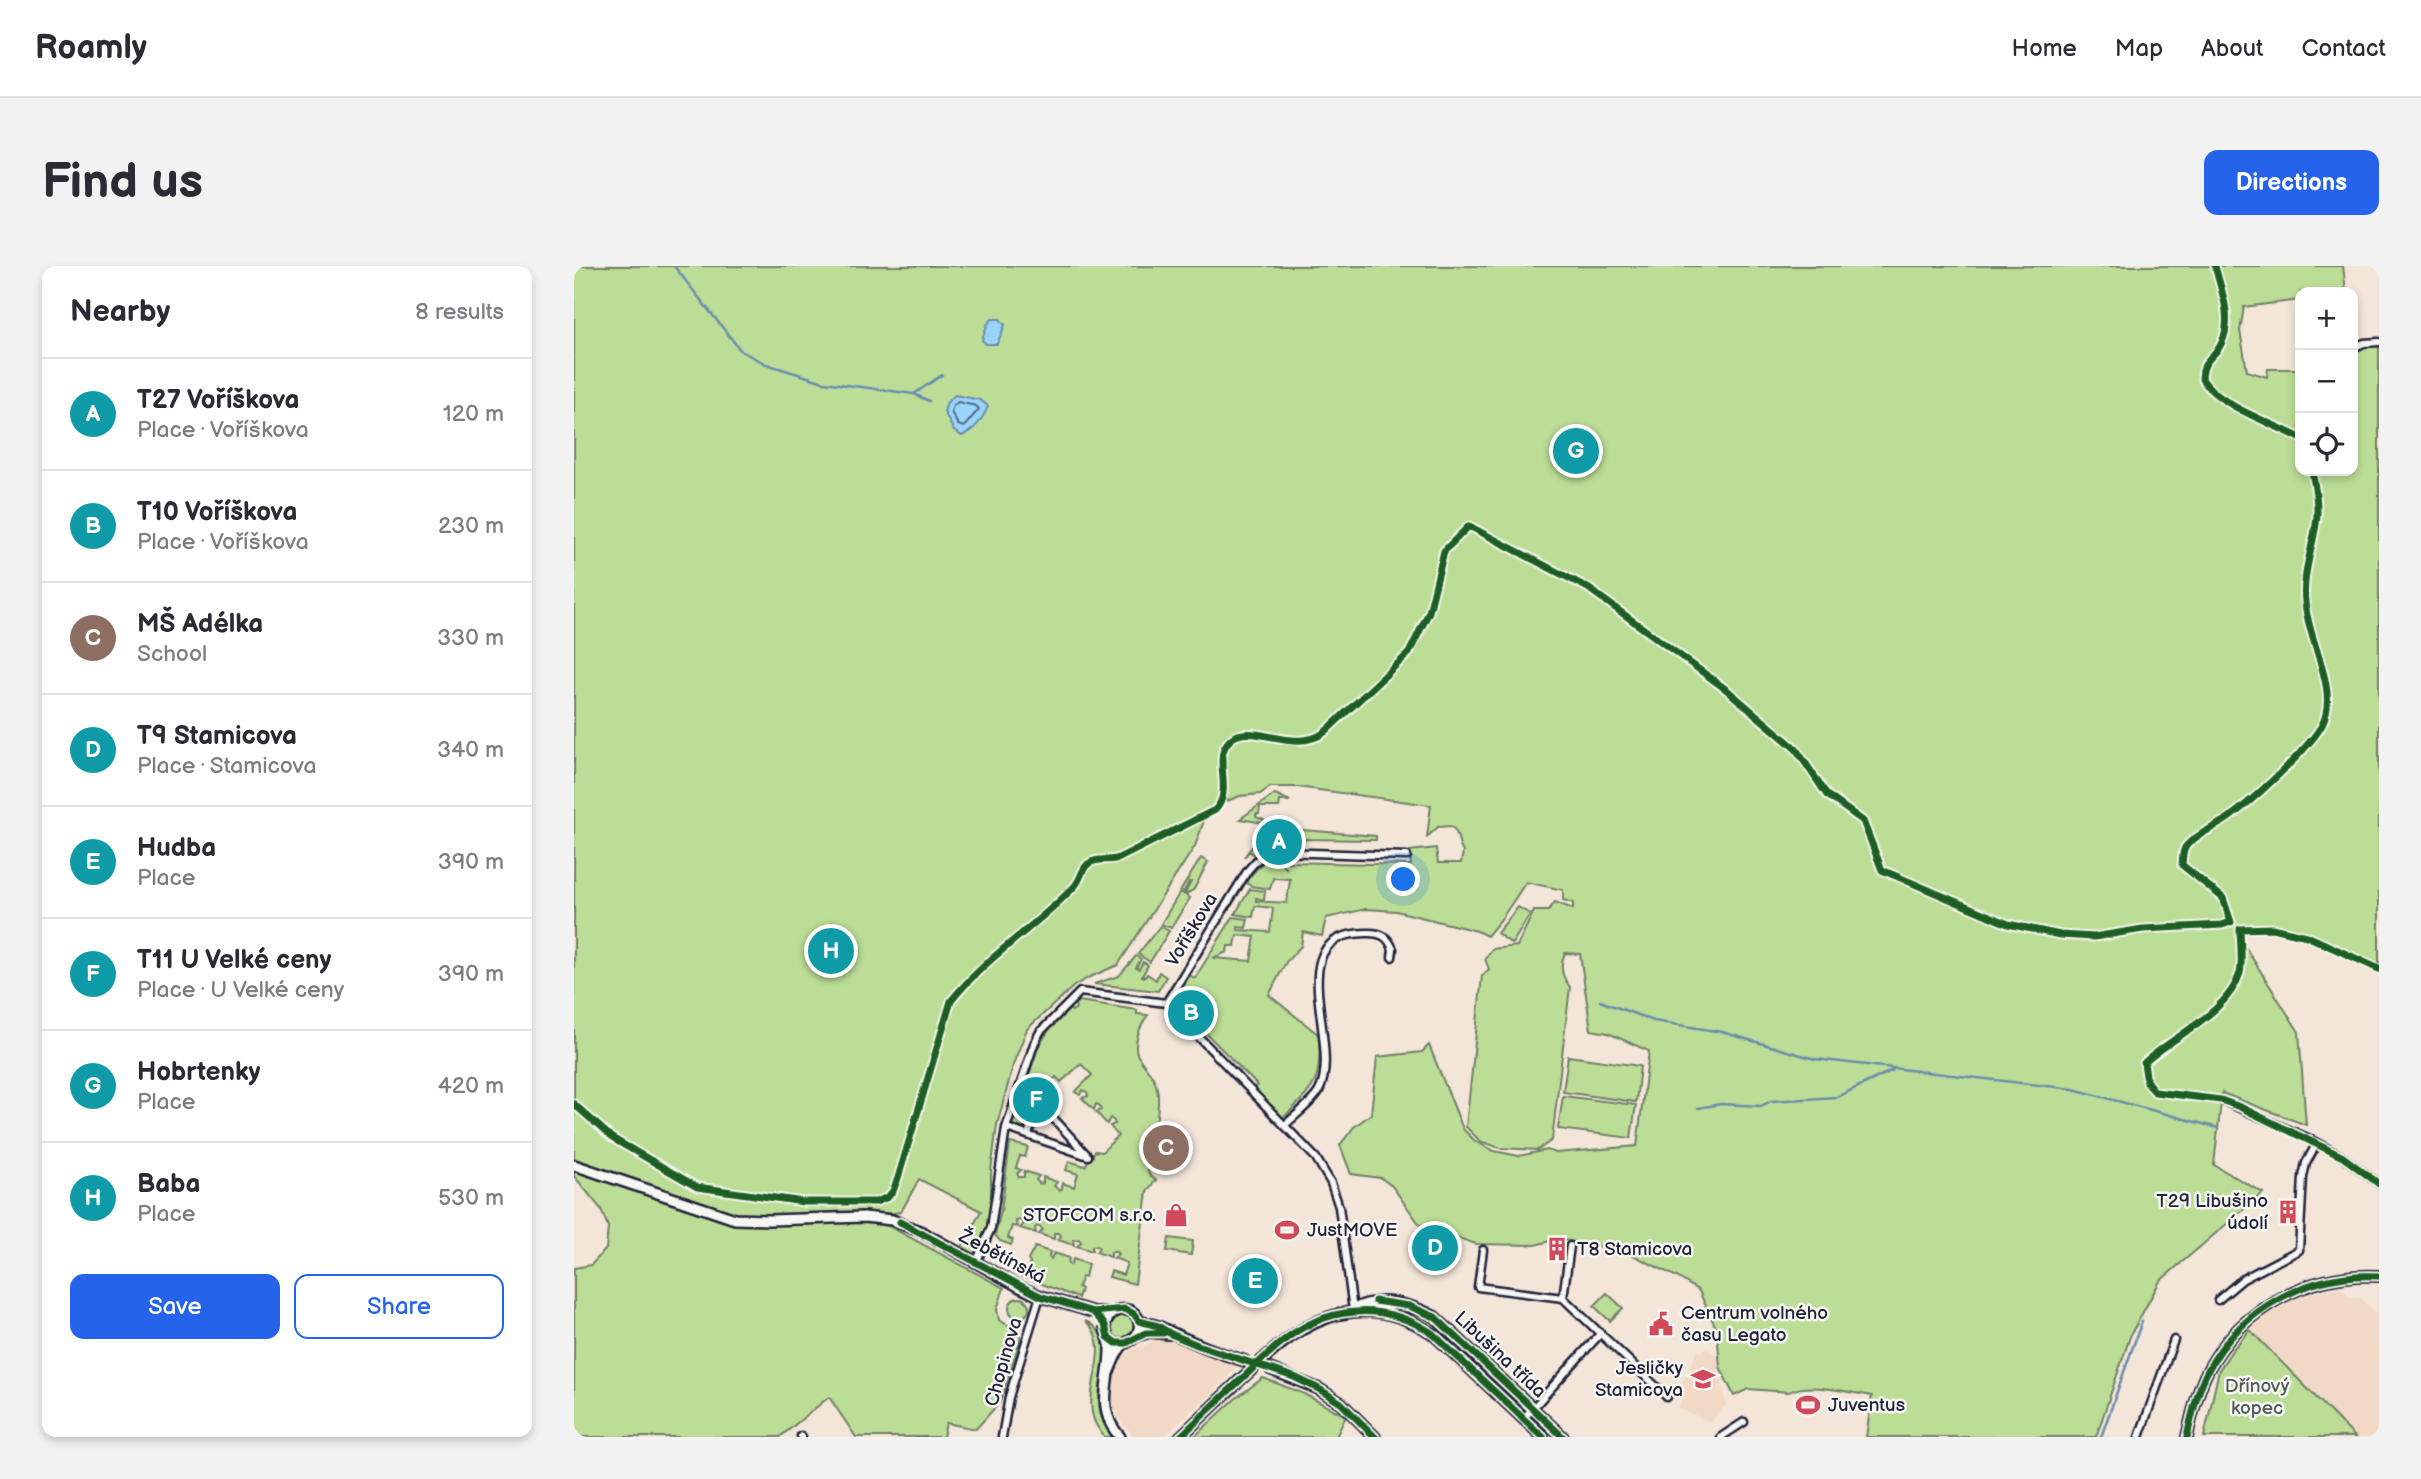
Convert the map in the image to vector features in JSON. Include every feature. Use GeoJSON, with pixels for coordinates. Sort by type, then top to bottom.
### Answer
{"type":"FeatureCollection","features":[{"type":"Feature","properties":{"kind":"street"},"geometry":{"type":"LineString","coordinates":[[2358,346],[2379,342]]}},
{"type":"Feature","properties":{"kind":"street","name":"Voříškova"},"geometry":{"type":"LineString","coordinates":[[1166,1003],[1248,870],[1258,859],[1279,852],[1408,856]]}},
{"type":"Feature","properties":{"kind":"street"},"geometry":{"type":"LineString","coordinates":[[1285,1125],[1319,1092],[1325,1056],[1316,976],[1321,958],[1334,941],[1351,932],[1384,936],[1393,949],[1392,957]]}},
{"type":"Feature","properties":{"kind":"street"},"geometry":{"type":"LineString","coordinates":[[976,1263],[994,1217],[1006,1128],[1040,1032],[1080,992],[1166,1003],[1316,1158],[1331,1184],[1339,1207],[1353,1310],[1327,1317],[1289,1336],[1180,1437]]}},
{"type":"Feature","properties":{"kind":"street"},"geometry":{"type":"LineString","coordinates":[[2221,1100],[2318,1143],[2343,1157],[2379,1184]]}},
{"type":"Feature","properties":{"kind":"street"},"geometry":{"type":"LineString","coordinates":[[1006,1128],[1088,1156],[1043,1107],[1035,1113],[1028,1135]]}},
{"type":"Feature","properties":{"kind":"street"},"geometry":{"type":"LineString","coordinates":[[2218,1300],[2243,1279],[2299,1250],[2303,1177],[2306,1163],[2318,1143]]}},
{"type":"Feature","properties":{"kind":"street","name":"Žebětínská"},"geometry":{"type":"LineString","coordinates":[[574,1165],[735,1219],[864,1217],[892,1220],[922,1233],[1040,1296],[1093,1312],[1112,1312]]}},
{"type":"Feature","properties":{"kind":"street"},"geometry":{"type":"LineString","coordinates":[[1563,1298],[1570,1246]]}},
{"type":"Feature","properties":{"kind":"street"},"geometry":{"type":"LineString","coordinates":[[1483,1250],[1478,1287],[1563,1298],[1667,1397]]}},
{"type":"Feature","properties":{"kind":"street"},"geometry":{"type":"LineString","coordinates":[[2187,1437],[2207,1371],[2222,1349],[2256,1314],[2277,1298],[2318,1281],[2358,1275],[2379,1276]]}},
{"type":"Feature","properties":{"kind":"street","name":"Chopinova"},"geometry":{"type":"LineString","coordinates":[[1002,1437],[1009,1397],[1040,1296]]}},
{"type":"Feature","properties":{"kind":"street","name":"Libušina třída"},"geometry":{"type":"LineString","coordinates":[[1353,1310],[1363,1304],[1381,1301],[1409,1306],[1435,1317],[1563,1437]]}},
{"type":"Feature","properties":{"kind":"street"},"geometry":{"type":"LineString","coordinates":[[1105,1325],[1112,1312],[1128,1310],[1139,1321],[1245,1361]]}},
{"type":"Feature","properties":{"kind":"street","name":"Libušina třída"},"geometry":{"type":"LineString","coordinates":[[1353,1310],[1394,1315],[1418,1324],[1437,1337],[1543,1437]]}},
{"type":"Feature","properties":{"kind":"street"},"geometry":{"type":"LineString","coordinates":[[1093,1312],[1105,1325],[1108,1337],[1110,1349],[1104,1405],[1111,1426],[1119,1437]]}},
{"type":"Feature","properties":{"kind":"street"},"geometry":{"type":"LineString","coordinates":[[1137,1336],[1139,1321]]}},
{"type":"Feature","properties":{"kind":"street"},"geometry":{"type":"LineString","coordinates":[[1108,1373],[1125,1343],[1149,1332],[1171,1334]]}},
{"type":"Feature","properties":{"kind":"street"},"geometry":{"type":"LineString","coordinates":[[1524,1419],[1600,1334]]}},
{"type":"Feature","properties":{"kind":"street"},"geometry":{"type":"LineString","coordinates":[[1108,1337],[1116,1343],[1125,1343]]}},
{"type":"Feature","properties":{"kind":"street"},"geometry":{"type":"LineString","coordinates":[[2139,1437],[2174,1340]]}},
{"type":"Feature","properties":{"kind":"street"},"geometry":{"type":"LineString","coordinates":[[1270,1369],[1319,1389],[1340,1403],[1376,1437]]}},
{"type":"Feature","properties":{"kind":"street"},"geometry":{"type":"LineString","coordinates":[[1721,1437],[1744,1422]]}},
{"type":"Feature","properties":{"kind":"shaded area"},"geometry":{"type":"Polygon","coordinates":[[[2339,1286],[2349,1297],[2361,1298],[2379,1316],[2379,1435],[2375,1437],[2355,1437],[2250,1330],[2287,1303],[2339,1286]]]}},
{"type":"Feature","properties":{"kind":"shaded area"},"geometry":{"type":"Polygon","coordinates":[[[1163,1337],[1238,1365],[1163,1437],[1135,1437],[1117,1417],[1110,1398],[1113,1375],[1123,1355],[1163,1337]]]}},
{"type":"Feature","properties":{"kind":"shaded area","name":"Jesličky Stamicova"},"geometry":{"type":"Polygon","coordinates":[[[1705,1348],[1717,1355],[1726,1406],[1710,1422],[1678,1408],[1683,1395],[1678,1393],[1698,1350],[1703,1352],[1705,1348]]]}},
{"type":"Feature","properties":{"kind":"green space"},"geometry":{"type":"Polygon","coordinates":[[[574,266],[2343,266],[2345,287],[2295,287],[2295,301],[2244,307],[2240,331],[2247,371],[2267,377],[2268,369],[2295,369],[2295,476],[2358,476],[2358,347],[2379,345],[2379,966],[2342,949],[2298,935],[2272,930],[2244,931],[2242,942],[2299,1032],[2306,1125],[2222,1093],[2214,1165],[2263,1193],[2160,1281],[2131,1334],[2096,1437],[1866,1437],[1872,1396],[1807,1388],[1789,1392],[1748,1389],[1734,1396],[1720,1367],[1717,1330],[1699,1291],[1677,1277],[1625,1251],[1558,1239],[1535,1245],[1476,1244],[1420,1225],[1392,1186],[1381,1178],[1351,1174],[1340,1145],[1354,1127],[1371,1114],[1377,1057],[1422,1052],[1429,1045],[1463,1129],[1475,1141],[1494,1151],[1519,1156],[1547,1150],[1556,1153],[1637,1146],[1649,1051],[1608,1033],[1591,1030],[1580,954],[1565,953],[1562,962],[1563,975],[1570,987],[1552,1140],[1538,1150],[1500,1148],[1480,1141],[1466,1127],[1482,976],[1489,969],[1485,959],[1492,949],[1517,946],[1534,911],[1548,911],[1555,902],[1573,909],[1573,903],[1563,900],[1563,890],[1526,882],[1487,936],[1477,931],[1396,911],[1366,909],[1326,918],[1322,936],[1303,932],[1301,946],[1286,962],[1269,995],[1319,1035],[1319,1065],[1317,1076],[1308,1092],[1280,1121],[1251,1091],[1257,1085],[1194,1021],[1199,1016],[1191,1008],[1180,1018],[1166,1003],[1185,973],[1195,978],[1233,917],[1248,919],[1246,928],[1238,927],[1238,930],[1270,932],[1273,908],[1255,906],[1253,917],[1235,914],[1250,889],[1265,891],[1264,900],[1256,898],[1256,901],[1287,903],[1290,879],[1273,878],[1270,889],[1251,886],[1245,882],[1263,862],[1274,858],[1287,869],[1275,858],[1285,856],[1288,862],[1411,865],[1410,851],[1436,848],[1438,863],[1461,863],[1463,852],[1451,826],[1438,827],[1427,837],[1431,805],[1297,787],[1270,787],[1260,794],[1240,796],[1227,801],[1206,815],[1195,846],[1118,965],[1074,986],[1027,1029],[1014,1062],[997,1125],[991,1171],[991,1217],[975,1254],[962,1247],[981,1211],[919,1179],[901,1212],[790,1216],[722,1211],[574,1160],[574,266]],[[1237,935],[1235,946],[1228,946],[1227,952],[1213,958],[1251,961],[1255,937],[1237,935]]]}},
{"type":"Feature","properties":{"kind":"green space"},"geometry":{"type":"Polygon","coordinates":[[[1275,794],[1290,801],[1280,801],[1279,807],[1260,807],[1256,817],[1264,820],[1264,823],[1240,819],[1275,794]]]}},
{"type":"Feature","properties":{"kind":"green space"},"geometry":{"type":"Polygon","coordinates":[[[1288,829],[1288,847],[1282,848],[1282,840],[1277,839],[1276,848],[1255,856],[1250,851],[1244,857],[1263,837],[1288,829]]]}},
{"type":"Feature","properties":{"kind":"green space"},"geometry":{"type":"Polygon","coordinates":[[[1290,829],[1376,836],[1376,840],[1297,839],[1296,848],[1290,847],[1290,829]]]}},
{"type":"Feature","properties":{"kind":"green space"},"geometry":{"type":"Polygon","coordinates":[[[1201,858],[1208,862],[1194,889],[1187,894],[1185,893],[1191,882],[1184,892],[1181,890],[1201,858]]]}},
{"type":"Feature","properties":{"kind":"green space"},"geometry":{"type":"Polygon","coordinates":[[[1180,892],[1190,898],[1171,928],[1161,924],[1180,892]]]}},
{"type":"Feature","properties":{"kind":"green space"},"geometry":{"type":"Polygon","coordinates":[[[1518,907],[1530,914],[1512,944],[1497,933],[1518,907]]]}},
{"type":"Feature","properties":{"kind":"green space"},"geometry":{"type":"Polygon","coordinates":[[[1160,926],[1169,931],[1150,962],[1138,954],[1160,926]]]}},
{"type":"Feature","properties":{"kind":"green space"},"geometry":{"type":"Polygon","coordinates":[[[1136,956],[1141,959],[1136,968],[1139,969],[1143,962],[1148,965],[1142,976],[1147,974],[1156,980],[1159,972],[1166,977],[1158,991],[1094,984],[1119,976],[1136,956]]]}},
{"type":"Feature","properties":{"kind":"green space"},"geometry":{"type":"Polygon","coordinates":[[[1079,1001],[1137,1010],[1137,1014],[1148,1015],[1140,1029],[1136,1051],[1155,1082],[1158,1095],[1148,1172],[1156,1180],[1147,1191],[1135,1284],[1109,1277],[1111,1271],[1123,1275],[1127,1263],[1114,1258],[1118,1254],[1116,1252],[1111,1252],[1111,1257],[1096,1252],[1099,1248],[1097,1246],[1092,1246],[1092,1251],[1077,1246],[1081,1242],[1079,1239],[1073,1240],[1074,1245],[1058,1240],[1061,1236],[1054,1233],[1054,1239],[1039,1234],[1043,1230],[1038,1226],[1035,1228],[1036,1233],[1020,1228],[1024,1224],[1020,1220],[1016,1221],[1017,1227],[1012,1226],[1008,1238],[1013,1240],[1011,1245],[1000,1241],[995,1235],[1010,1143],[1028,1147],[1025,1157],[1020,1156],[1016,1168],[1021,1170],[1017,1174],[1019,1177],[1024,1177],[1024,1171],[1039,1176],[1036,1180],[1040,1184],[1043,1183],[1043,1177],[1057,1182],[1054,1186],[1059,1190],[1062,1189],[1062,1183],[1074,1187],[1078,1174],[1066,1170],[1069,1161],[1085,1166],[1095,1151],[1102,1152],[1118,1136],[1110,1126],[1115,1124],[1114,1121],[1110,1118],[1107,1124],[1096,1112],[1101,1110],[1099,1105],[1096,1104],[1094,1110],[1082,1098],[1088,1096],[1087,1092],[1083,1090],[1080,1095],[1075,1092],[1092,1075],[1081,1064],[1061,1082],[1056,1077],[1047,1085],[1045,1101],[1037,1094],[1031,1100],[1038,1108],[1028,1126],[1021,1129],[1012,1126],[1038,1048],[1048,1031],[1070,1009],[1072,1011],[1076,1008],[1075,1004],[1079,1001]]]}},
{"type":"Feature","properties":{"kind":"green space"},"geometry":{"type":"Polygon","coordinates":[[[1568,1056],[1640,1066],[1636,1102],[1563,1092],[1568,1056]]]}},
{"type":"Feature","properties":{"kind":"green space"},"geometry":{"type":"Polygon","coordinates":[[[1563,1096],[1636,1105],[1631,1138],[1558,1129],[1563,1096]]]}},
{"type":"Feature","properties":{"kind":"green space"},"geometry":{"type":"Polygon","coordinates":[[[574,1170],[734,1224],[885,1224],[1004,1288],[997,1309],[999,1320],[1018,1331],[1021,1338],[1000,1402],[976,1429],[946,1423],[943,1437],[856,1437],[829,1397],[780,1437],[574,1437],[574,1268],[591,1265],[606,1249],[608,1227],[601,1209],[574,1176],[574,1170]]]}},
{"type":"Feature","properties":{"kind":"green space"},"geometry":{"type":"Polygon","coordinates":[[[1169,1238],[1193,1241],[1191,1255],[1167,1251],[1169,1238]]]}},
{"type":"Feature","properties":{"kind":"green space"},"geometry":{"type":"Polygon","coordinates":[[[1035,1247],[1050,1252],[1051,1259],[1054,1253],[1069,1258],[1068,1264],[1071,1265],[1073,1259],[1088,1264],[1085,1277],[1082,1277],[1078,1287],[1081,1289],[1078,1298],[1021,1276],[1023,1271],[1026,1272],[1030,1263],[1028,1260],[1035,1247]]]}},
{"type":"Feature","properties":{"kind":"green space"},"geometry":{"type":"Polygon","coordinates":[[[1607,1293],[1623,1308],[1610,1321],[1594,1306],[1607,1293]]]}},
{"type":"Feature","properties":{"kind":"green space"},"geometry":{"type":"Polygon","coordinates":[[[1019,1298],[1026,1301],[1029,1308],[1026,1315],[1019,1318],[1012,1315],[1009,1308],[1012,1301],[1019,1298]]]}},
{"type":"Feature","properties":{"kind":"green space"},"geometry":{"type":"Polygon","coordinates":[[[1403,1308],[1419,1314],[1451,1335],[1520,1401],[1519,1404],[1515,1404],[1433,1328],[1401,1313],[1403,1308]]]}},
{"type":"Feature","properties":{"kind":"green space"},"geometry":{"type":"Polygon","coordinates":[[[1122,1314],[1133,1321],[1134,1326],[1127,1337],[1122,1338],[1111,1331],[1110,1326],[1117,1315],[1122,1314]]]}},
{"type":"Feature","properties":{"kind":"green space"},"geometry":{"type":"Polygon","coordinates":[[[1085,1321],[1099,1333],[1106,1353],[1099,1407],[1105,1427],[1112,1437],[1104,1437],[1093,1417],[1091,1405],[1098,1353],[1097,1341],[1093,1330],[1085,1321]]]}},
{"type":"Feature","properties":{"kind":"green space","name":"Dřínový kopec"},"geometry":{"type":"Polygon","coordinates":[[[2250,1330],[2355,1437],[2204,1437],[2219,1370],[2250,1330]]]}},
{"type":"Feature","properties":{"kind":"green space"},"geometry":{"type":"Polygon","coordinates":[[[1263,1378],[1302,1393],[1346,1416],[1336,1437],[1194,1437],[1235,1399],[1263,1378]]]}},
{"type":"Feature","properties":{"kind":"water"},"geometry":{"type":"Polygon","coordinates":[[[992,319],[1000,319],[1005,325],[997,344],[986,344],[982,340],[992,319]]]}},
{"type":"Feature","properties":{"kind":"water"},"geometry":{"type":"Polygon","coordinates":[[[955,395],[980,400],[988,406],[978,424],[962,436],[954,431],[944,412],[947,402],[955,395]]]}},
{"type":"Feature","properties":{"kind":"waterway"},"geometry":{"type":"LineString","coordinates":[[674,266],[741,351],[766,364],[824,382],[914,394],[942,375]]}},
{"type":"Feature","properties":{"kind":"waterway"},"geometry":{"type":"LineString","coordinates":[[916,395],[929,401]]}},
{"type":"Feature","properties":{"kind":"waterway"},"geometry":{"type":"LineString","coordinates":[[1600,1001],[1654,1021],[1722,1032],[1815,1059],[2073,1089],[2218,1128]]}},
{"type":"Feature","properties":{"kind":"waterway"},"geometry":{"type":"LineString","coordinates":[[1698,1108],[1721,1104],[1761,1106],[1771,1101],[1837,1097],[1893,1070]]}},
{"type":"Feature","properties":{"kind":"waterway"},"geometry":{"type":"LineString","coordinates":[[2101,1437],[2142,1321]]}},
{"type":"Feature","properties":{"kind":"cycle path"},"geometry":{"type":"LineString","coordinates":[[2215,266],[2225,304],[2225,333],[2219,348],[2207,362],[2202,379],[2210,389],[2233,406],[2295,436]]}},
{"type":"Feature","properties":{"kind":"cycle path"},"geometry":{"type":"LineString","coordinates":[[574,1104],[612,1138],[697,1187],[804,1202],[876,1202],[888,1197],[898,1178],[951,1001],[995,956],[1074,887],[1088,864],[1119,858],[1215,810],[1223,793],[1222,755],[1231,739],[1240,734],[1250,734],[1300,740],[1325,732],[1409,653],[1429,612],[1444,551],[1469,526],[1588,588],[1727,690],[1796,749],[1827,795],[1863,821],[1882,870],[2008,924],[2060,935],[2094,937],[2143,929],[2222,925],[2231,922],[2223,898],[2182,865],[2183,854],[2191,841],[2227,819],[2264,789],[2305,748],[2322,725],[2327,711],[2325,681],[2307,617],[2304,592],[2317,517],[2313,476]]}},
{"type":"Feature","properties":{"kind":"cycle path"},"geometry":{"type":"LineString","coordinates":[[2379,969],[2307,936],[2272,928],[2240,929],[2241,968],[2234,987],[2212,1012],[2144,1063],[2147,1082],[2155,1092],[2221,1100],[2240,1107],[2343,1157],[2379,1184]]}},
{"type":"Feature","properties":{"kind":"cycle path"},"geometry":{"type":"LineString","coordinates":[[900,1222],[1040,1296],[1093,1312],[1125,1309],[1139,1321],[1158,1326],[1200,1346],[1294,1377],[1341,1403],[1375,1437]]}},
{"type":"Feature","properties":{"kind":"cycle path"},"geometry":{"type":"LineString","coordinates":[[2187,1437],[2198,1394],[2208,1370],[2239,1328],[2280,1298],[2304,1287],[2353,1276],[2379,1276]]}},
{"type":"Feature","properties":{"kind":"cycle path"},"geometry":{"type":"LineString","coordinates":[[1375,1301],[1409,1306],[1435,1317],[1563,1437]]}},
{"type":"Feature","properties":{"kind":"cycle path"},"geometry":{"type":"LineString","coordinates":[[1093,1312],[1105,1325],[1108,1337],[1116,1343],[1126,1343],[1146,1333],[1163,1333]]}},
{"type":"Feature","properties":{"kind":"cycle path"},"geometry":{"type":"LineString","coordinates":[[1180,1437],[1291,1335],[1326,1318],[1362,1312],[1398,1317],[1433,1334],[1543,1437]]}},
{"type":"Feature","properties":{"kind":"place","name":"Hobrtenky"},"geometry":{"type":"Point","coordinates":[1576,451]}},
{"type":"Feature","properties":{"kind":"place","name":"T27 Voříškova"},"geometry":{"type":"Point","coordinates":[1279,842]}},
{"type":"Feature","properties":{"kind":"place","name":"Baba"},"geometry":{"type":"Point","coordinates":[831,951]}},
{"type":"Feature","properties":{"kind":"place","name":"T10 Voříškova"},"geometry":{"type":"Point","coordinates":[1191,1013]}},
{"type":"Feature","properties":{"kind":"place","name":"T11 U Velké ceny"},"geometry":{"type":"Point","coordinates":[1036,1100]}},
{"type":"Feature","properties":{"kind":"place","name":"MŠ Adélka"},"geometry":{"type":"Point","coordinates":[1166,1148]}},
{"type":"Feature","properties":{"kind":"place","name":"T29 Libušino údolí"},"geometry":{"type":"Point","coordinates":[2288,1212]}},
{"type":"Feature","properties":{"kind":"place","name":"STOFCOM s.r.o."},"geometry":{"type":"Point","coordinates":[1176,1215]}},
{"type":"Feature","properties":{"kind":"place","name":"JustMOVE"},"geometry":{"type":"Point","coordinates":[1287,1230]}},
{"type":"Feature","properties":{"kind":"place","name":"T9 Stamicova"},"geometry":{"type":"Point","coordinates":[1435,1248]}},
{"type":"Feature","properties":{"kind":"place","name":"T8 Stamicova"},"geometry":{"type":"Point","coordinates":[1557,1249]}},
{"type":"Feature","properties":{"kind":"place","name":"Hudba"},"geometry":{"type":"Point","coordinates":[1255,1281]}},
{"type":"Feature","properties":{"kind":"place","name":"Centrum volného času Legato"},"geometry":{"type":"Point","coordinates":[1661,1324]}},
{"type":"Feature","properties":{"kind":"place","name":"Jesličky Stamicova"},"geometry":{"type":"Point","coordinates":[1703,1379]}},
{"type":"Feature","properties":{"kind":"place","name":"Juventus"},"geometry":{"type":"Point","coordinates":[1808,1405]}}]}
